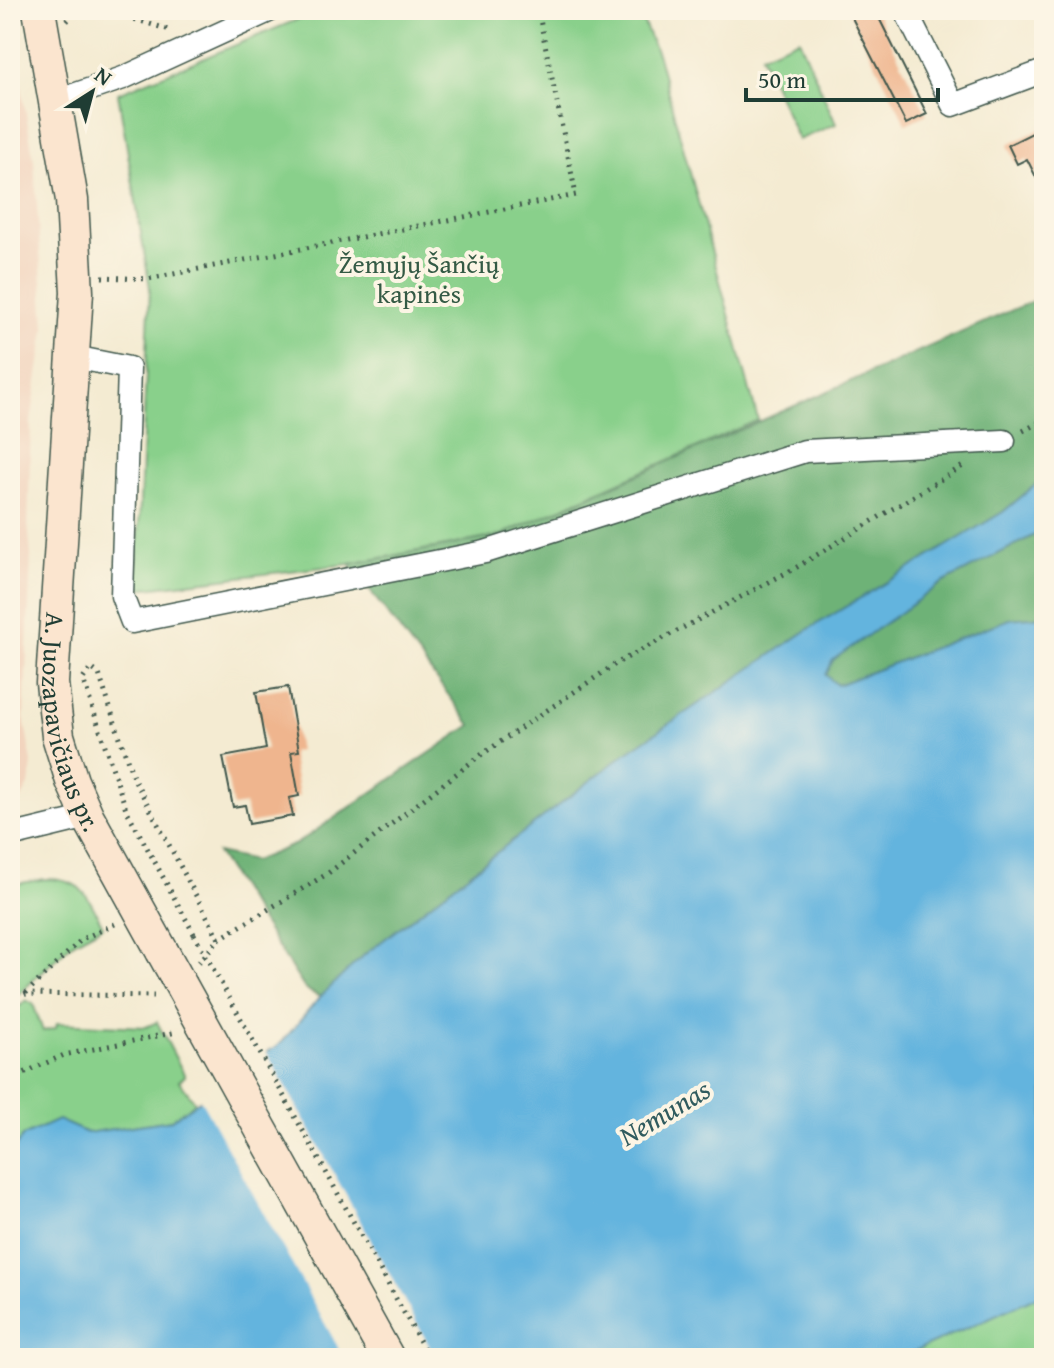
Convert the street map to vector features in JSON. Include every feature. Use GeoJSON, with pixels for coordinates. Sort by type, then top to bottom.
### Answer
{"type":"FeatureCollection","features":[{"type":"Feature","properties":{"kind":"main road","name":"A. Juozapavičiaus pr."},"geometry":{"type":"LineString","coordinates":[[39,10],[72,200],[77,292],[52,683],[58,736],[72,781],[88,817],[388,1358]]}},
{"type":"Feature","properties":{"kind":"street"},"geometry":{"type":"LineString","coordinates":[[56,101],[123,78],[271,10]]}},
{"type":"Feature","properties":{"kind":"street"},"geometry":{"type":"LineString","coordinates":[[905,10],[953,105],[1044,71]]}},
{"type":"Feature","properties":{"kind":"street"},"geometry":{"type":"LineString","coordinates":[[74,357],[129,368],[122,596],[132,622],[485,552],[805,451],[1004,441]]}},
{"type":"Feature","properties":{"kind":"street"},"geometry":{"type":"LineString","coordinates":[[10,836],[88,817]]}},
{"type":"Feature","properties":{"kind":"path"},"geometry":{"type":"LineString","coordinates":[[104,10],[206,40]]}},
{"type":"Feature","properties":{"kind":"path"},"geometry":{"type":"LineString","coordinates":[[131,281],[576,195],[538,10]]}},
{"type":"Feature","properties":{"kind":"path"},"geometry":{"type":"LineString","coordinates":[[1004,441],[1044,420]]}},
{"type":"Feature","properties":{"kind":"path"},"geometry":{"type":"LineString","coordinates":[[219,939],[327,874],[478,757],[617,663],[797,567],[966,465]]}},
{"type":"Feature","properties":{"kind":"path"},"geometry":{"type":"LineString","coordinates":[[83,679],[126,809],[429,1358]]}},
{"type":"Feature","properties":{"kind":"path"},"geometry":{"type":"LineString","coordinates":[[26,994],[82,939],[112,925]]}},
{"type":"Feature","properties":{"kind":"path"},"geometry":{"type":"LineString","coordinates":[[10,1079],[64,1055],[172,1035],[183,1028]]}},
{"type":"Feature","properties":{"kind":"shaded area"},"geometry":{"type":"Polygon","coordinates":[[[10,19],[34,161],[45,329],[31,421],[28,524],[31,555],[24,718],[32,763],[29,785],[19,803],[10,807],[10,19]]]}},
{"type":"Feature","properties":{"kind":"green space","name":"Žemųjų Šančių kapinės"},"geometry":{"type":"Polygon","coordinates":[[[321,10],[638,10],[658,56],[758,420],[499,536],[350,564],[136,589],[150,288],[118,93],[321,10]]]}},
{"type":"Feature","properties":{"kind":"green space"},"geometry":{"type":"Polygon","coordinates":[[[799,39],[836,124],[798,140],[761,55],[799,39]]]}},
{"type":"Feature","properties":{"kind":"green space"},"geometry":{"type":"Polygon","coordinates":[[[1044,296],[1044,478],[1003,512],[809,629],[626,753],[364,955],[320,997],[305,989],[217,853],[254,861],[296,844],[471,725],[350,564],[499,536],[1044,296]]]}},
{"type":"Feature","properties":{"kind":"green space"},"geometry":{"type":"Polygon","coordinates":[[[1044,530],[1044,616],[1009,619],[837,685],[826,676],[832,660],[942,583],[1044,530]]]}},
{"type":"Feature","properties":{"kind":"green space"},"geometry":{"type":"Polygon","coordinates":[[[45,879],[76,886],[88,898],[103,926],[72,943],[20,993],[10,994],[10,885],[45,879]]]}},
{"type":"Feature","properties":{"kind":"green space"},"geometry":{"type":"Polygon","coordinates":[[[26,1000],[33,1004],[43,1031],[56,1028],[57,1023],[146,1027],[157,1022],[185,1076],[179,1081],[195,1102],[171,1120],[87,1133],[58,1120],[23,1136],[10,1155],[10,1007],[20,1006],[26,1000]]]}},
{"type":"Feature","properties":{"kind":"green space"},"geometry":{"type":"Polygon","coordinates":[[[1044,1293],[1044,1358],[900,1358],[1036,1296],[1044,1293]]]}},
{"type":"Feature","properties":{"kind":"water","name":"Nemunas"},"geometry":{"type":"Polygon","coordinates":[[[1044,478],[1044,530],[942,583],[833,660],[826,675],[837,685],[1009,619],[1044,616],[1044,1293],[900,1358],[10,1358],[10,1155],[23,1136],[58,1120],[87,1133],[171,1120],[283,1041],[320,997],[364,955],[626,753],[809,629],[1003,512],[1044,478]]]}},
{"type":"Feature","properties":{"kind":"pier"},"geometry":{"type":"Polygon","coordinates":[[[265,1049],[436,1358],[344,1358],[198,1095],[265,1049]]]}},
{"type":"Feature","properties":{"kind":"building"},"geometry":{"type":"Polygon","coordinates":[[[848,10],[875,10],[927,114],[906,124],[848,10]]]}},
{"type":"Feature","properties":{"kind":"building"},"geometry":{"type":"Polygon","coordinates":[[[1044,127],[1044,193],[1027,159],[1017,164],[1008,145],[1044,127]]]}},
{"type":"Feature","properties":{"kind":"building"},"geometry":{"type":"Polygon","coordinates":[[[288,687],[299,751],[291,752],[299,796],[289,798],[293,816],[249,824],[245,805],[233,807],[223,757],[266,749],[256,692],[288,687]]]}}]}
